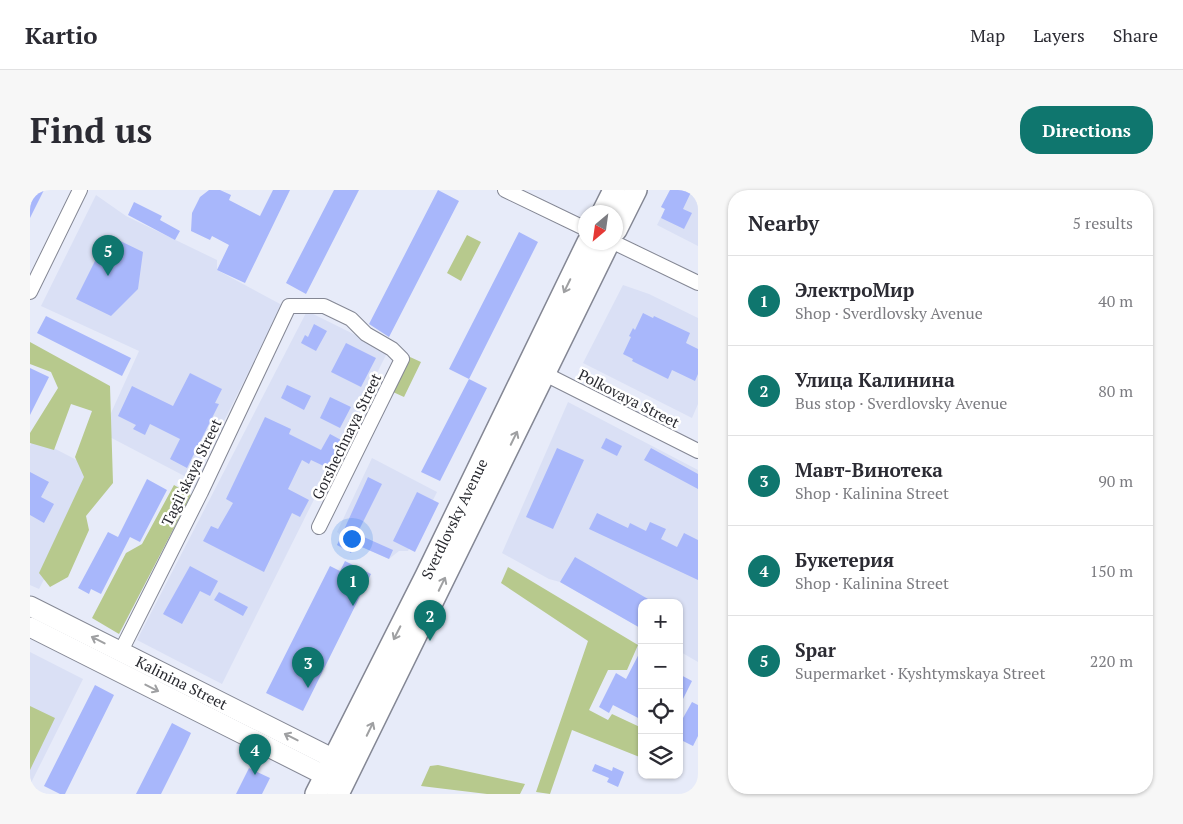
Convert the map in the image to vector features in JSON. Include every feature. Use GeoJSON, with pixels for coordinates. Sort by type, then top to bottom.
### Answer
{"type":"FeatureCollection","features":[{"type":"Feature","properties":{"kind":"main road"},"geometry":{"type":"LineString","coordinates":[[606,205],[614,190]]}},
{"type":"Feature","properties":{"kind":"main road"},"geometry":{"type":"LineString","coordinates":[[623,216],[636,190]]}},
{"type":"Feature","properties":{"kind":"main road","name":"Sverdlovsky Avenue"},"geometry":{"type":"LineString","coordinates":[[338,794],[331,775],[584,250]]}},
{"type":"Feature","properties":{"kind":"main road","name":"Sverdlovsky Avenue"},"geometry":{"type":"LineString","coordinates":[[331,775],[545,374],[607,250]]}},
{"type":"Feature","properties":{"kind":"main road","name":"Kalinina Street"},"geometry":{"type":"LineString","coordinates":[[30,606],[121,651],[331,775]]}},
{"type":"Feature","properties":{"kind":"main road","name":"Kalinina Street"},"geometry":{"type":"LineString","coordinates":[[30,627],[331,775]]}},
{"type":"Feature","properties":{"kind":"street"},"geometry":{"type":"LineString","coordinates":[[30,292],[80,190]]}},
{"type":"Feature","properties":{"kind":"street"},"geometry":{"type":"LineString","coordinates":[[505,190],[578,225]]}},
{"type":"Feature","properties":{"kind":"street"},"geometry":{"type":"LineString","coordinates":[[623,248],[698,283]]}},
{"type":"Feature","properties":{"kind":"street","name":"Tagil'skaya Street"},"geometry":{"type":"LineString","coordinates":[[121,651],[201,492],[289,306],[324,306],[351,319],[366,334],[392,349],[402,359]]}},
{"type":"Feature","properties":{"kind":"street","name":"Gorshechnaya Street"},"geometry":{"type":"LineString","coordinates":[[319,527],[402,359]]}},
{"type":"Feature","properties":{"kind":"street","name":"Polkovaya Street"},"geometry":{"type":"LineString","coordinates":[[545,374],[698,451]]}},
{"type":"Feature","properties":{"kind":"shaded area"},"geometry":{"type":"Polygon","coordinates":[[[670,190],[698,190],[698,246],[657,225],[665,209],[661,207],[670,190]]]}},
{"type":"Feature","properties":{"kind":"shaded area"},"geometry":{"type":"Polygon","coordinates":[[[96,195],[126,216],[217,260],[217,270],[282,305],[194,481],[102,433],[139,351],[41,306],[96,195]]]}},
{"type":"Feature","properties":{"kind":"shaded area"},"geometry":{"type":"Polygon","coordinates":[[[623,285],[649,294],[698,318],[698,404],[692,418],[583,363],[623,285]]]}},
{"type":"Feature","properties":{"kind":"shaded area"},"geometry":{"type":"Polygon","coordinates":[[[307,311],[388,351],[222,684],[137,640],[307,311]]]}},
{"type":"Feature","properties":{"kind":"shaded area"},"geometry":{"type":"Polygon","coordinates":[[[568,402],[698,470],[698,662],[683,653],[683,599],[638,599],[638,627],[560,582],[549,579],[502,553],[568,402]]]}},
{"type":"Feature","properties":{"kind":"shaded area"},"geometry":{"type":"Polygon","coordinates":[[[34,438],[100,472],[39,589],[30,585],[30,446],[34,438]]]}},
{"type":"Feature","properties":{"kind":"shaded area"},"geometry":{"type":"Polygon","coordinates":[[[372,458],[437,492],[408,551],[399,551],[389,559],[353,543],[337,532],[372,458]]]}},
{"type":"Feature","properties":{"kind":"shaded area"},"geometry":{"type":"Polygon","coordinates":[[[30,652],[83,679],[30,785],[30,652]]]}},
{"type":"Feature","properties":{"kind":"green space"},"geometry":{"type":"Polygon","coordinates":[[[467,235],[481,242],[461,281],[447,273],[467,235]]]}},
{"type":"Feature","properties":{"kind":"green space"},"geometry":{"type":"Polygon","coordinates":[[[30,342],[110,386],[113,483],[86,516],[89,530],[68,577],[50,587],[39,573],[84,477],[75,457],[92,411],[71,404],[54,450],[30,443],[30,433],[58,388],[51,372],[30,364],[30,342]]]}},
{"type":"Feature","properties":{"kind":"green space"},"geometry":{"type":"Polygon","coordinates":[[[410,357],[421,362],[404,397],[393,392],[410,357]]]}},
{"type":"Feature","properties":{"kind":"green space"},"geometry":{"type":"Polygon","coordinates":[[[174,485],[191,495],[119,634],[92,618],[126,553],[142,544],[174,485]]]}},
{"type":"Feature","properties":{"kind":"green space"},"geometry":{"type":"Polygon","coordinates":[[[508,567],[638,645],[627,670],[608,670],[589,710],[608,720],[612,714],[638,726],[638,756],[572,730],[550,794],[536,792],[588,641],[501,583],[508,567]]]}},
{"type":"Feature","properties":{"kind":"green space"},"geometry":{"type":"Polygon","coordinates":[[[30,706],[55,718],[30,770],[30,706]]]}},
{"type":"Feature","properties":{"kind":"green space"},"geometry":{"type":"Polygon","coordinates":[[[438,765],[525,784],[520,794],[487,794],[421,786],[430,766],[438,765]]]}},
{"type":"Feature","properties":{"kind":"building"},"geometry":{"type":"Polygon","coordinates":[[[30,190],[44,190],[30,218],[30,190]]]}},
{"type":"Feature","properties":{"kind":"building"},"geometry":{"type":"Polygon","coordinates":[[[209,190],[220,190],[231,195],[229,200],[260,216],[273,190],[290,190],[245,283],[217,270],[229,245],[212,236],[210,240],[191,231],[192,213],[200,197],[209,190]]]}},
{"type":"Feature","properties":{"kind":"building"},"geometry":{"type":"Polygon","coordinates":[[[334,190],[359,190],[306,294],[286,283],[334,190]]]}},
{"type":"Feature","properties":{"kind":"building"},"geometry":{"type":"Polygon","coordinates":[[[438,190],[459,201],[389,337],[369,324],[438,190]]]}},
{"type":"Feature","properties":{"kind":"building"},"geometry":{"type":"Polygon","coordinates":[[[670,190],[692,190],[683,209],[692,213],[684,229],[661,218],[665,209],[661,207],[670,190]]]}},
{"type":"Feature","properties":{"kind":"building"},"geometry":{"type":"Polygon","coordinates":[[[134,202],[162,216],[160,220],[180,231],[175,240],[128,215],[134,202]]]}},
{"type":"Feature","properties":{"kind":"building"},"geometry":{"type":"Polygon","coordinates":[[[519,232],[538,242],[469,379],[449,369],[519,232]]]}},
{"type":"Feature","properties":{"kind":"building"},"geometry":{"type":"Polygon","coordinates":[[[108,235],[143,252],[138,289],[111,316],[76,299],[108,235]]]}},
{"type":"Feature","properties":{"kind":"building"},"geometry":{"type":"Polygon","coordinates":[[[643,313],[653,318],[654,316],[690,333],[686,343],[698,349],[698,374],[695,381],[672,370],[668,379],[632,361],[633,359],[623,354],[631,337],[629,336],[633,328],[635,330],[643,313]]]}},
{"type":"Feature","properties":{"kind":"building"},"geometry":{"type":"Polygon","coordinates":[[[46,316],[131,358],[122,376],[37,333],[46,316]]]}},
{"type":"Feature","properties":{"kind":"building"},"geometry":{"type":"Polygon","coordinates":[[[314,324],[327,331],[316,351],[301,343],[305,335],[308,337],[314,324]]]}},
{"type":"Feature","properties":{"kind":"building"},"geometry":{"type":"Polygon","coordinates":[[[346,343],[376,358],[361,387],[331,372],[346,343]]]}},
{"type":"Feature","properties":{"kind":"building"},"geometry":{"type":"Polygon","coordinates":[[[30,368],[49,377],[30,415],[30,368]]]}},
{"type":"Feature","properties":{"kind":"building"},"geometry":{"type":"Polygon","coordinates":[[[190,373],[222,389],[215,403],[219,404],[187,468],[170,459],[180,439],[150,424],[145,435],[133,429],[136,425],[118,416],[132,386],[173,406],[190,373]]]}},
{"type":"Feature","properties":{"kind":"building"},"geometry":{"type":"Polygon","coordinates":[[[469,379],[487,388],[440,481],[421,472],[469,379]]]}},
{"type":"Feature","properties":{"kind":"building"},"geometry":{"type":"Polygon","coordinates":[[[287,385],[311,396],[304,410],[281,398],[287,385]]]}},
{"type":"Feature","properties":{"kind":"building"},"geometry":{"type":"Polygon","coordinates":[[[330,397],[351,407],[340,428],[320,418],[330,397]]]}},
{"type":"Feature","properties":{"kind":"building"},"geometry":{"type":"Polygon","coordinates":[[[265,417],[291,429],[289,434],[321,450],[330,434],[341,440],[328,468],[311,460],[309,464],[302,460],[288,489],[309,500],[300,517],[292,513],[264,572],[203,541],[211,526],[218,529],[233,503],[226,499],[265,417]]]}},
{"type":"Feature","properties":{"kind":"building"},"geometry":{"type":"Polygon","coordinates":[[[606,438],[622,446],[617,456],[601,448],[606,438]]]}},
{"type":"Feature","properties":{"kind":"building"},"geometry":{"type":"Polygon","coordinates":[[[557,448],[584,460],[553,529],[526,517],[557,448]]]}},
{"type":"Feature","properties":{"kind":"building"},"geometry":{"type":"Polygon","coordinates":[[[651,448],[698,474],[698,489],[644,460],[651,448]]]}},
{"type":"Feature","properties":{"kind":"building"},"geometry":{"type":"Polygon","coordinates":[[[30,472],[49,482],[41,497],[54,504],[44,523],[30,515],[30,472]]]}},
{"type":"Feature","properties":{"kind":"building"},"geometry":{"type":"Polygon","coordinates":[[[368,477],[382,484],[357,534],[393,550],[389,559],[355,544],[351,553],[337,545],[368,477]]]}},
{"type":"Feature","properties":{"kind":"building"},"geometry":{"type":"Polygon","coordinates":[[[147,479],[167,490],[140,542],[130,537],[101,594],[91,589],[89,594],[78,588],[108,532],[118,537],[147,479]]]}},
{"type":"Feature","properties":{"kind":"building"},"geometry":{"type":"Polygon","coordinates":[[[417,492],[439,503],[415,552],[393,541],[417,492]]]}},
{"type":"Feature","properties":{"kind":"building"},"geometry":{"type":"Polygon","coordinates":[[[597,513],[628,528],[630,523],[646,531],[650,522],[666,529],[661,539],[677,547],[684,533],[698,540],[698,580],[589,529],[597,513]]]}},
{"type":"Feature","properties":{"kind":"building"},"geometry":{"type":"Polygon","coordinates":[[[575,557],[648,599],[638,599],[638,627],[560,582],[575,557]]]}},
{"type":"Feature","properties":{"kind":"building"},"geometry":{"type":"Polygon","coordinates":[[[345,561],[371,574],[303,711],[266,693],[330,566],[340,571],[345,561]]]}},
{"type":"Feature","properties":{"kind":"building"},"geometry":{"type":"Polygon","coordinates":[[[190,566],[218,581],[210,596],[200,591],[182,624],[163,614],[190,566]]]}},
{"type":"Feature","properties":{"kind":"building"},"geometry":{"type":"Polygon","coordinates":[[[219,592],[248,607],[243,616],[214,600],[219,592]]]}},
{"type":"Feature","properties":{"kind":"building"},"geometry":{"type":"Polygon","coordinates":[[[638,656],[638,718],[613,705],[609,713],[599,707],[616,673],[626,679],[638,656]]]}},
{"type":"Feature","properties":{"kind":"building"},"geometry":{"type":"Polygon","coordinates":[[[683,676],[692,681],[683,699],[683,676]]]}},
{"type":"Feature","properties":{"kind":"building"},"geometry":{"type":"Polygon","coordinates":[[[95,685],[114,695],[65,794],[60,794],[44,786],[95,685]]]}},
{"type":"Feature","properties":{"kind":"building"},"geometry":{"type":"Polygon","coordinates":[[[692,702],[698,705],[698,736],[693,746],[683,741],[683,718],[692,702]]]}},
{"type":"Feature","properties":{"kind":"building"},"geometry":{"type":"Polygon","coordinates":[[[172,723],[191,733],[161,794],[136,794],[172,723]]]}},
{"type":"Feature","properties":{"kind":"building"},"geometry":{"type":"Polygon","coordinates":[[[595,764],[612,771],[613,767],[624,772],[618,787],[607,782],[609,778],[592,771],[595,764]]]}},
{"type":"Feature","properties":{"kind":"building"},"geometry":{"type":"Polygon","coordinates":[[[249,768],[270,778],[262,794],[236,794],[249,768]]]}},
{"type":"Feature","properties":{"kind":"place","name":"Spar"},"geometry":{"type":"Point","coordinates":[108,276]}},
{"type":"Feature","properties":{"kind":"place","name":"ЭлектроМир"},"geometry":{"type":"Point","coordinates":[353,606]}},
{"type":"Feature","properties":{"kind":"place","name":"Улица Калинина"},"geometry":{"type":"Point","coordinates":[430,641]}},
{"type":"Feature","properties":{"kind":"place","name":"Мавт-Винотека"},"geometry":{"type":"Point","coordinates":[308,688]}},
{"type":"Feature","properties":{"kind":"place","name":"Букетерия"},"geometry":{"type":"Point","coordinates":[255,775]}}]}
